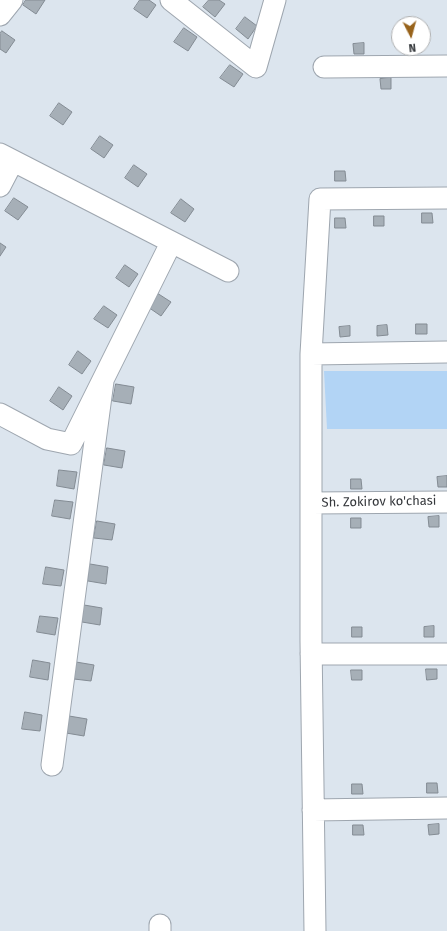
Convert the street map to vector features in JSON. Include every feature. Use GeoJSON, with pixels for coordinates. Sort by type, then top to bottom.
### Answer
{"type":"FeatureCollection","features":[{"type":"Feature","properties":{"kind":"street"},"geometry":{"type":"LineString","coordinates":[[0,15],[12,0]]}},
{"type":"Feature","properties":{"kind":"street"},"geometry":{"type":"LineString","coordinates":[[171,0],[256,67],[275,0]]}},
{"type":"Feature","properties":{"kind":"street"},"geometry":{"type":"LineString","coordinates":[[324,67],[447,66]]}},
{"type":"Feature","properties":{"kind":"street"},"geometry":{"type":"LineString","coordinates":[[0,186],[7,158],[228,271]]}},
{"type":"Feature","properties":{"kind":"street"},"geometry":{"type":"LineString","coordinates":[[315,931],[311,654],[311,354],[320,199],[447,198]]}},
{"type":"Feature","properties":{"kind":"street"},"geometry":{"type":"LineString","coordinates":[[0,414],[46,439],[71,444],[171,243]]}},
{"type":"Feature","properties":{"kind":"street"},"geometry":{"type":"LineString","coordinates":[[311,354],[447,352]]}},
{"type":"Feature","properties":{"kind":"street"},"geometry":{"type":"LineString","coordinates":[[52,765],[103,381]]}},
{"type":"Feature","properties":{"kind":"street","name":"Sh. Zokirov ko'chasi"},"geometry":{"type":"LineString","coordinates":[[311,503],[447,502]]}},
{"type":"Feature","properties":{"kind":"street"},"geometry":{"type":"LineString","coordinates":[[311,654],[447,654]]}},
{"type":"Feature","properties":{"kind":"street"},"geometry":{"type":"LineString","coordinates":[[313,810],[447,808]]}},
{"type":"Feature","properties":{"kind":"shaded area"},"geometry":{"type":"Polygon","coordinates":[[[324,371],[447,371],[447,429],[327,429],[324,371]]]}},
{"type":"Feature","properties":{"kind":"building"},"geometry":{"type":"Polygon","coordinates":[[[26,0],[45,0],[36,14],[23,5],[26,0]]]}},
{"type":"Feature","properties":{"kind":"building"},"geometry":{"type":"Polygon","coordinates":[[[140,0],[149,0],[156,5],[147,18],[134,9],[140,0]]]}},
{"type":"Feature","properties":{"kind":"building"},"geometry":{"type":"Polygon","coordinates":[[[209,0],[219,0],[225,4],[215,17],[203,7],[209,0]]]}},
{"type":"Feature","properties":{"kind":"building"},"geometry":{"type":"Polygon","coordinates":[[[245,17],[257,26],[248,39],[236,29],[245,17]]]}},
{"type":"Feature","properties":{"kind":"building"},"geometry":{"type":"Polygon","coordinates":[[[184,28],[197,37],[188,51],[174,42],[184,28]]]}},
{"type":"Feature","properties":{"kind":"building"},"geometry":{"type":"Polygon","coordinates":[[[2,31],[15,40],[6,53],[0,49],[0,34],[2,31]]]}},
{"type":"Feature","properties":{"kind":"building"},"geometry":{"type":"Polygon","coordinates":[[[364,43],[364,54],[354,54],[353,44],[364,43]]]}},
{"type":"Feature","properties":{"kind":"building"},"geometry":{"type":"Polygon","coordinates":[[[230,65],[243,74],[234,87],[220,78],[230,65]]]}},
{"type":"Feature","properties":{"kind":"building"},"geometry":{"type":"Polygon","coordinates":[[[391,78],[391,89],[381,89],[380,79],[391,78]]]}},
{"type":"Feature","properties":{"kind":"building"},"geometry":{"type":"Polygon","coordinates":[[[59,103],[72,112],[63,125],[50,116],[59,103]]]}},
{"type":"Feature","properties":{"kind":"building"},"geometry":{"type":"Polygon","coordinates":[[[100,136],[113,145],[104,158],[91,149],[100,136]]]}},
{"type":"Feature","properties":{"kind":"building"},"geometry":{"type":"Polygon","coordinates":[[[134,165],[147,174],[138,187],[125,178],[134,165]]]}},
{"type":"Feature","properties":{"kind":"building"},"geometry":{"type":"Polygon","coordinates":[[[335,171],[345,171],[346,181],[335,181],[335,171]]]}},
{"type":"Feature","properties":{"kind":"building"},"geometry":{"type":"Polygon","coordinates":[[[14,198],[28,207],[18,220],[5,211],[14,198]]]}},
{"type":"Feature","properties":{"kind":"building"},"geometry":{"type":"Polygon","coordinates":[[[181,199],[194,209],[185,222],[171,213],[181,199]]]}},
{"type":"Feature","properties":{"kind":"building"},"geometry":{"type":"Polygon","coordinates":[[[422,213],[432,213],[433,223],[422,223],[422,213]]]}},
{"type":"Feature","properties":{"kind":"building"},"geometry":{"type":"Polygon","coordinates":[[[374,216],[384,216],[384,226],[374,226],[374,216]]]}},
{"type":"Feature","properties":{"kind":"building"},"geometry":{"type":"Polygon","coordinates":[[[335,218],[345,218],[346,228],[335,228],[335,218]]]}},
{"type":"Feature","properties":{"kind":"building"},"geometry":{"type":"Polygon","coordinates":[[[0,243],[6,247],[0,256],[0,243]]]}},
{"type":"Feature","properties":{"kind":"building"},"geometry":{"type":"Polygon","coordinates":[[[125,265],[138,274],[129,287],[116,278],[125,265]]]}},
{"type":"Feature","properties":{"kind":"building"},"geometry":{"type":"Polygon","coordinates":[[[157,293],[171,302],[161,316],[148,307],[157,293]]]}},
{"type":"Feature","properties":{"kind":"building"},"geometry":{"type":"Polygon","coordinates":[[[104,306],[117,315],[108,328],[94,319],[104,306]]]}},
{"type":"Feature","properties":{"kind":"building"},"geometry":{"type":"Polygon","coordinates":[[[416,324],[427,324],[427,334],[416,334],[416,324]]]}},
{"type":"Feature","properties":{"kind":"building"},"geometry":{"type":"Polygon","coordinates":[[[387,325],[388,335],[377,336],[377,326],[387,325]]]}},
{"type":"Feature","properties":{"kind":"building"},"geometry":{"type":"Polygon","coordinates":[[[350,326],[350,336],[340,337],[339,327],[350,326]]]}},
{"type":"Feature","properties":{"kind":"building"},"geometry":{"type":"Polygon","coordinates":[[[78,351],[91,361],[82,374],[69,365],[78,351]]]}},
{"type":"Feature","properties":{"kind":"building"},"geometry":{"type":"Polygon","coordinates":[[[116,384],[134,387],[131,404],[113,401],[116,384]]]}},
{"type":"Feature","properties":{"kind":"building"},"geometry":{"type":"Polygon","coordinates":[[[59,387],[72,396],[63,410],[50,401],[59,387]]]}},
{"type":"Feature","properties":{"kind":"building"},"geometry":{"type":"Polygon","coordinates":[[[107,448],[125,451],[122,468],[104,465],[107,448]]]}},
{"type":"Feature","properties":{"kind":"building"},"geometry":{"type":"Polygon","coordinates":[[[59,470],[77,472],[74,489],[57,486],[59,470]]]}},
{"type":"Feature","properties":{"kind":"building"},"geometry":{"type":"Polygon","coordinates":[[[447,476],[447,487],[438,487],[437,477],[447,476]]]}},
{"type":"Feature","properties":{"kind":"building"},"geometry":{"type":"Polygon","coordinates":[[[351,479],[361,479],[362,489],[351,489],[351,479]]]}},
{"type":"Feature","properties":{"kind":"building"},"geometry":{"type":"Polygon","coordinates":[[[55,500],[73,502],[70,519],[52,516],[55,500]]]}},
{"type":"Feature","properties":{"kind":"building"},"geometry":{"type":"Polygon","coordinates":[[[439,516],[439,527],[429,527],[428,517],[439,516]]]}},
{"type":"Feature","properties":{"kind":"building"},"geometry":{"type":"Polygon","coordinates":[[[351,518],[361,518],[361,528],[351,528],[351,518]]]}},
{"type":"Feature","properties":{"kind":"building"},"geometry":{"type":"Polygon","coordinates":[[[97,521],[115,524],[112,540],[94,538],[97,521]]]}},
{"type":"Feature","properties":{"kind":"building"},"geometry":{"type":"Polygon","coordinates":[[[90,564],[108,567],[106,584],[88,581],[90,564]]]}},
{"type":"Feature","properties":{"kind":"building"},"geometry":{"type":"Polygon","coordinates":[[[46,567],[64,570],[61,586],[43,584],[46,567]]]}},
{"type":"Feature","properties":{"kind":"building"},"geometry":{"type":"Polygon","coordinates":[[[84,605],[102,608],[100,625],[82,622],[84,605]]]}},
{"type":"Feature","properties":{"kind":"building"},"geometry":{"type":"Polygon","coordinates":[[[40,616],[58,618],[55,635],[37,632],[40,616]]]}},
{"type":"Feature","properties":{"kind":"building"},"geometry":{"type":"Polygon","coordinates":[[[434,626],[434,637],[424,637],[424,627],[434,626]]]}},
{"type":"Feature","properties":{"kind":"building"},"geometry":{"type":"Polygon","coordinates":[[[352,627],[362,627],[362,637],[352,637],[352,627]]]}},
{"type":"Feature","properties":{"kind":"building"},"geometry":{"type":"Polygon","coordinates":[[[33,660],[50,663],[48,680],[30,677],[33,660]]]}},
{"type":"Feature","properties":{"kind":"building"},"geometry":{"type":"Polygon","coordinates":[[[76,662],[94,665],[91,681],[74,679],[76,662]]]}},
{"type":"Feature","properties":{"kind":"building"},"geometry":{"type":"Polygon","coordinates":[[[426,669],[437,669],[437,679],[427,680],[426,669]]]}},
{"type":"Feature","properties":{"kind":"building"},"geometry":{"type":"Polygon","coordinates":[[[351,670],[362,670],[362,680],[352,680],[351,670]]]}},
{"type":"Feature","properties":{"kind":"building"},"geometry":{"type":"Polygon","coordinates":[[[25,712],[42,715],[40,731],[22,729],[25,712]]]}},
{"type":"Feature","properties":{"kind":"building"},"geometry":{"type":"Polygon","coordinates":[[[69,716],[87,719],[84,736],[66,733],[69,716]]]}},
{"type":"Feature","properties":{"kind":"building"},"geometry":{"type":"Polygon","coordinates":[[[427,783],[437,783],[438,793],[427,793],[427,783]]]}},
{"type":"Feature","properties":{"kind":"building"},"geometry":{"type":"Polygon","coordinates":[[[352,784],[362,784],[363,794],[352,794],[352,784]]]}},
{"type":"Feature","properties":{"kind":"building"},"geometry":{"type":"Polygon","coordinates":[[[439,824],[439,834],[429,835],[428,825],[439,824]]]}},
{"type":"Feature","properties":{"kind":"building"},"geometry":{"type":"Polygon","coordinates":[[[353,825],[363,825],[364,835],[353,835],[353,825]]]}}]}
